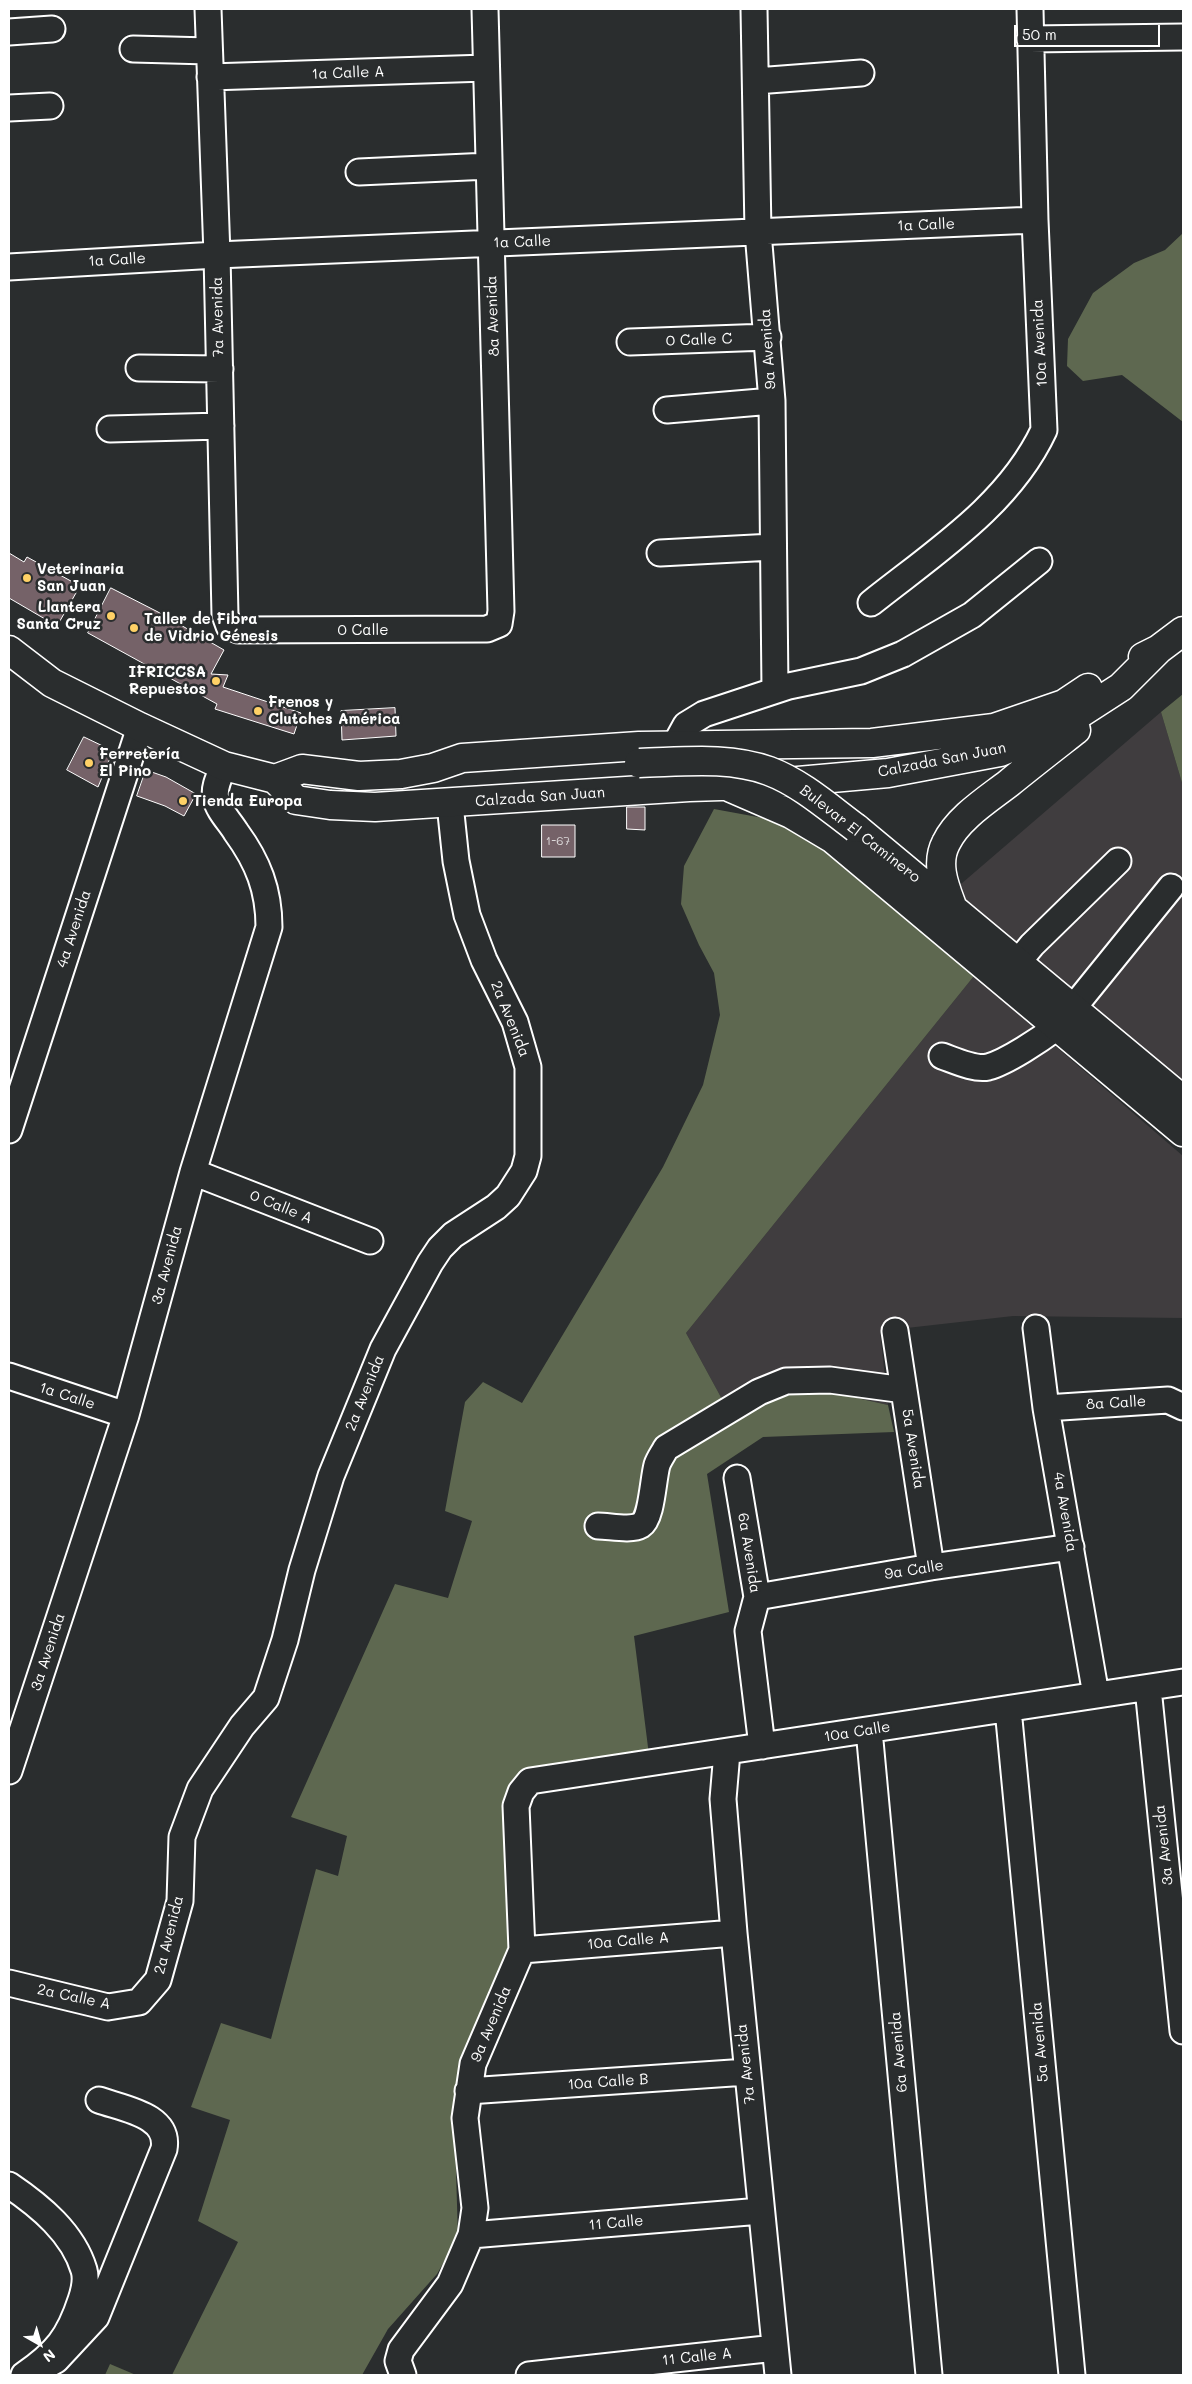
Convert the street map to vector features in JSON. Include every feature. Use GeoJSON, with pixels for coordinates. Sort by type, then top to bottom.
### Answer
{"type":"FeatureCollection","features":[{"type":"Feature","properties":{"kind":"main road"},"geometry":{"type":"LineString","coordinates":[[952,906],[941,877],[941,863],[945,845],[953,832],[975,810],[1143,680],[1159,649],[1183,631]]}},
{"type":"Feature","properties":{"kind":"main road","name":"Calzada San Juan"},"geometry":{"type":"LineString","coordinates":[[1159,649],[1121,687],[1056,729],[1000,752],[888,773],[725,786],[681,787],[450,804],[375,807],[330,806],[296,800],[275,779],[302,769],[358,776],[401,774],[433,768],[462,758],[683,744],[872,743],[994,728],[1064,704],[1112,672],[1159,649]]}},
{"type":"Feature","properties":{"kind":"main road"},"geometry":{"type":"LineString","coordinates":[[9,650],[52,683]]}},
{"type":"Feature","properties":{"kind":"main road"},"geometry":{"type":"LineString","coordinates":[[9,669],[52,683],[224,766],[275,779]]}},
{"type":"Feature","properties":{"kind":"main road"},"geometry":{"type":"LineString","coordinates":[[681,787],[683,744]]}},
{"type":"Feature","properties":{"kind":"main road","name":"Bulevar El Caminero"},"geometry":{"type":"LineString","coordinates":[[433,768],[462,775],[510,774],[639,763],[709,761],[770,771],[799,786],[856,828],[1018,962],[1065,1018],[1183,1132]]}},
{"type":"Feature","properties":{"kind":"main road","name":"Bulevar El Caminero"},"geometry":{"type":"LineString","coordinates":[[725,786],[791,814],[832,839],[1065,1018],[1183,1100]]}},
{"type":"Feature","properties":{"kind":"street","name":"7a Avenida"},"geometry":{"type":"LineString","coordinates":[[208,9],[217,254],[225,615],[229,626]]}},
{"type":"Feature","properties":{"kind":"street","name":"8a Avenida"},"geometry":{"type":"LineString","coordinates":[[485,9],[490,243],[502,611],[498,624]]}},
{"type":"Feature","properties":{"kind":"street","name":"9a Avenida"},"geometry":{"type":"LineString","coordinates":[[754,9],[758,232],[772,401],[775,690]]}},
{"type":"Feature","properties":{"kind":"street","name":"10a Avenida"},"geometry":{"type":"LineString","coordinates":[[872,603],[988,507],[1014,480],[1033,454],[1044,430],[1035,220],[1030,9]]}},
{"type":"Feature","properties":{"kind":"street"},"geometry":{"type":"LineString","coordinates":[[9,32],[52,29]]}},
{"type":"Feature","properties":{"kind":"street"},"geometry":{"type":"LineString","coordinates":[[1030,39],[1183,37]]}},
{"type":"Feature","properties":{"kind":"street"},"geometry":{"type":"LineString","coordinates":[[133,49],[209,51]]}},
{"type":"Feature","properties":{"kind":"street","name":"1a Calle A"},"geometry":{"type":"LineString","coordinates":[[210,77],[486,68]]}},
{"type":"Feature","properties":{"kind":"street"},"geometry":{"type":"LineString","coordinates":[[756,81],[861,73]]}},
{"type":"Feature","properties":{"kind":"street"},"geometry":{"type":"LineString","coordinates":[[9,108],[50,106]]}},
{"type":"Feature","properties":{"kind":"street"},"geometry":{"type":"LineString","coordinates":[[360,172],[489,166]]}},
{"type":"Feature","properties":{"kind":"street","name":"1a Calle"},"geometry":{"type":"LineString","coordinates":[[9,266],[217,254],[1035,220]]}},
{"type":"Feature","properties":{"kind":"street","name":"0 Calle C"},"geometry":{"type":"LineString","coordinates":[[630,342],[768,338]]}},
{"type":"Feature","properties":{"kind":"street"},"geometry":{"type":"LineString","coordinates":[[139,368],[220,369]]}},
{"type":"Feature","properties":{"kind":"street"},"geometry":{"type":"LineString","coordinates":[[667,410],[772,401]]}},
{"type":"Feature","properties":{"kind":"street"},"geometry":{"type":"LineString","coordinates":[[110,429],[221,426]]}},
{"type":"Feature","properties":{"kind":"street"},"geometry":{"type":"LineString","coordinates":[[660,553],[773,547]]}},
{"type":"Feature","properties":{"kind":"street"},"geometry":{"type":"LineString","coordinates":[[683,744],[686,725],[696,718],[775,690],[861,671],[903,654],[972,615],[1039,561]]}},
{"type":"Feature","properties":{"kind":"street","name":"0 Calle"},"geometry":{"type":"LineString","coordinates":[[229,626],[238,630],[467,629],[487,628],[498,624]]}},
{"type":"Feature","properties":{"kind":"street","name":"4a Avenida"},"geometry":{"type":"LineString","coordinates":[[9,1130],[140,727]]}},
{"type":"Feature","properties":{"kind":"street","name":"3a Avenida"},"geometry":{"type":"LineString","coordinates":[[9,1771],[126,1415],[193,1172],[270,927],[268,900],[261,873],[249,849],[216,801],[215,790],[224,766]]}},
{"type":"Feature","properties":{"kind":"street","name":"2a Avenida"},"geometry":{"type":"LineString","coordinates":[[139,2002],[158,1980],[180,1901],[182,1837],[200,1789],[242,1726],[266,1698],[285,1640],[302,1570],[331,1476],[383,1349],[440,1248],[453,1235],[496,1207],[508,1196],[524,1171],[528,1156],[528,1067],[515,1022],[484,960],[467,915],[456,861],[450,804]]}},
{"type":"Feature","properties":{"kind":"street"},"geometry":{"type":"LineString","coordinates":[[1018,962],[1032,945],[1118,861]]}},
{"type":"Feature","properties":{"kind":"street"},"geometry":{"type":"LineString","coordinates":[[942,1056],[973,1066],[988,1067],[1037,1042],[1065,1018],[1171,887]]}},
{"type":"Feature","properties":{"kind":"street","name":"0 Calle A"},"geometry":{"type":"LineString","coordinates":[[193,1172],[370,1242]]}},
{"type":"Feature","properties":{"kind":"street","name":"4a Avenida"},"geometry":{"type":"LineString","coordinates":[[1036,1328],[1046,1408],[1096,1696]]}},
{"type":"Feature","properties":{"kind":"street","name":"5a Avenida"},"geometry":{"type":"LineString","coordinates":[[894,1332],[931,1567]]}},
{"type":"Feature","properties":{"kind":"street","name":"1a Calle"},"geometry":{"type":"LineString","coordinates":[[9,1376],[126,1415]]}},
{"type":"Feature","properties":{"kind":"street"},"geometry":{"type":"LineString","coordinates":[[598,1526],[633,1527],[641,1525],[649,1513],[658,1462],[666,1448],[759,1392],[786,1381],[809,1379],[858,1383],[904,1390]]}},
{"type":"Feature","properties":{"kind":"street","name":"8a Calle"},"geometry":{"type":"LineString","coordinates":[[1046,1408],[1168,1400],[1183,1407]]}},
{"type":"Feature","properties":{"kind":"street","name":"6a Avenida"},"geometry":{"type":"LineString","coordinates":[[737,1478],[757,1597],[748,1631],[762,1746]]}},
{"type":"Feature","properties":{"kind":"street","name":"9a Calle"},"geometry":{"type":"LineString","coordinates":[[757,1597],[931,1567],[1071,1547]]}},
{"type":"Feature","properties":{"kind":"street","name":"10a Calle"},"geometry":{"type":"LineString","coordinates":[[530,1781],[1183,1682]]}},
{"type":"Feature","properties":{"kind":"street","name":"3a Avenida"},"geometry":{"type":"LineString","coordinates":[[1148,1688],[1183,2031]]}},
{"type":"Feature","properties":{"kind":"street","name":"5a Avenida"},"geometry":{"type":"LineString","coordinates":[[1008,1708],[1072,2375]]}},
{"type":"Feature","properties":{"kind":"street","name":"6a Avenida"},"geometry":{"type":"LineString","coordinates":[[869,1730],[929,2375]]}},
{"type":"Feature","properties":{"kind":"street","name":"7a Avenida"},"geometry":{"type":"LineString","coordinates":[[727,1752],[723,1799],[747,2072],[778,2375]]}},
{"type":"Feature","properties":{"kind":"street","name":"9a Avenida"},"geometry":{"type":"LineString","coordinates":[[402,2374],[398,2361],[401,2350],[450,2284],[471,2235],[476,2208],[466,2118],[468,2091],[473,2064],[522,1950],[516,1806],[521,1792],[530,1781]]}},
{"type":"Feature","properties":{"kind":"street","name":"10a Calle A"},"geometry":{"type":"LineString","coordinates":[[522,1950],[734,1933]]}},
{"type":"Feature","properties":{"kind":"street","name":"2a Calle A"},"geometry":{"type":"LineString","coordinates":[[9,1983],[108,2007],[139,2002]]}},
{"type":"Feature","properties":{"kind":"street","name":"10a Calle B"},"geometry":{"type":"LineString","coordinates":[[468,2091],[747,2072]]}},
{"type":"Feature","properties":{"kind":"street"},"geometry":{"type":"LineString","coordinates":[[32,2370],[56,2360],[96,2318],[164,2149],[165,2140],[158,2124],[150,2118],[100,2100]]}},
{"type":"Feature","properties":{"kind":"street"},"geometry":{"type":"LineString","coordinates":[[9,2185],[38,2205],[70,2240],[85,2271],[85,2287],[73,2326],[55,2350],[32,2370]]}},
{"type":"Feature","properties":{"kind":"street","name":"11 Calle"},"geometry":{"type":"LineString","coordinates":[[471,2235],[761,2211]]}},
{"type":"Feature","properties":{"kind":"street","name":"11 Calle A"},"geometry":{"type":"LineString","coordinates":[[529,2375],[775,2348]]}},
{"type":"Feature","properties":{"kind":"shaded area"},"geometry":{"type":"Polygon","coordinates":[[[1161,712],[1183,786],[1183,1085],[954,890],[1161,712]]]}},
{"type":"Feature","properties":{"kind":"shaded area"},"geometry":{"type":"Polygon","coordinates":[[[974,976],[1183,1156],[1183,1318],[1013,1316],[880,1331],[888,1405],[808,1387],[729,1412],[686,1333],[974,976]]]}},
{"type":"Feature","properties":{"kind":"green space"},"geometry":{"type":"Polygon","coordinates":[[[1183,233],[1183,422],[1122,375],[1083,381],[1067,366],[1068,339],[1093,293],[1134,263],[1165,250],[1183,233]]]}},
{"type":"Feature","properties":{"kind":"green space"},"geometry":{"type":"Polygon","coordinates":[[[1183,694],[1183,786],[1161,712],[1183,694]]]}},
{"type":"Feature","properties":{"kind":"green space"},"geometry":{"type":"Polygon","coordinates":[[[714,809],[763,818],[808,838],[974,976],[686,1333],[729,1412],[808,1387],[888,1405],[894,1432],[763,1437],[707,1474],[729,1612],[634,1636],[650,1763],[515,1788],[511,1946],[454,2106],[458,2237],[437,2274],[388,2329],[362,2375],[172,2375],[238,2242],[198,2221],[230,2120],[191,2107],[221,2023],[271,2039],[316,1869],[338,1876],[347,1836],[291,1817],[395,1584],[448,1598],[472,1521],[445,1511],[465,1402],[483,1382],[522,1403],[663,1167],[703,1085],[720,1015],[714,973],[681,904],[684,866],[714,809]]]}},
{"type":"Feature","properties":{"kind":"green space"},"geometry":{"type":"Polygon","coordinates":[[[110,2364],[136,2375],[105,2375],[110,2364]]]}},
{"type":"Feature","properties":{"kind":"building"},"geometry":{"type":"Polygon","coordinates":[[[9,553],[24,562],[27,557],[80,586],[57,626],[9,598],[9,553]]]}},
{"type":"Feature","properties":{"kind":"building"},"geometry":{"type":"Polygon","coordinates":[[[111,588],[158,612],[224,650],[211,674],[228,675],[223,687],[301,713],[294,734],[215,709],[217,704],[88,633],[111,588]]]}},
{"type":"Feature","properties":{"kind":"building"},"geometry":{"type":"Polygon","coordinates":[[[395,708],[396,736],[342,740],[341,711],[395,708]]]}},
{"type":"Feature","properties":{"kind":"building","name":"Ferretería El Pino"},"geometry":{"type":"Polygon","coordinates":[[[84,737],[107,748],[111,756],[98,787],[67,770],[84,737]]]}},
{"type":"Feature","properties":{"kind":"building"},"geometry":{"type":"Polygon","coordinates":[[[146,770],[166,777],[196,794],[184,816],[165,806],[137,796],[146,770]]]}},
{"type":"Feature","properties":{"kind":"building"},"geometry":{"type":"Polygon","coordinates":[[[627,807],[645,807],[645,830],[627,829],[627,807]]]}},
{"type":"Feature","properties":{"kind":"building"},"geometry":{"type":"Polygon","coordinates":[[[542,825],[575,825],[575,857],[542,857],[542,825]]]}},
{"type":"Feature","properties":{"kind":"place","name":"Veterinaria San Juan"},"geometry":{"type":"Point","coordinates":[27,578]}},
{"type":"Feature","properties":{"kind":"place","name":"Llantera Santa Cruz"},"geometry":{"type":"Point","coordinates":[111,616]}},
{"type":"Feature","properties":{"kind":"place","name":"Taller de Fibra de Vidrio Génesis"},"geometry":{"type":"Point","coordinates":[134,628]}},
{"type":"Feature","properties":{"kind":"place","name":"IFRICCSA Repuestos"},"geometry":{"type":"Point","coordinates":[216,681]}},
{"type":"Feature","properties":{"kind":"place","name":"Frenos y Clutches América"},"geometry":{"type":"Point","coordinates":[258,711]}},
{"type":"Feature","properties":{"kind":"place","name":"Ferretería El Pino"},"geometry":{"type":"Point","coordinates":[89,763]}},
{"type":"Feature","properties":{"kind":"place","name":"Tienda Europa"},"geometry":{"type":"Point","coordinates":[183,801]}}]}
